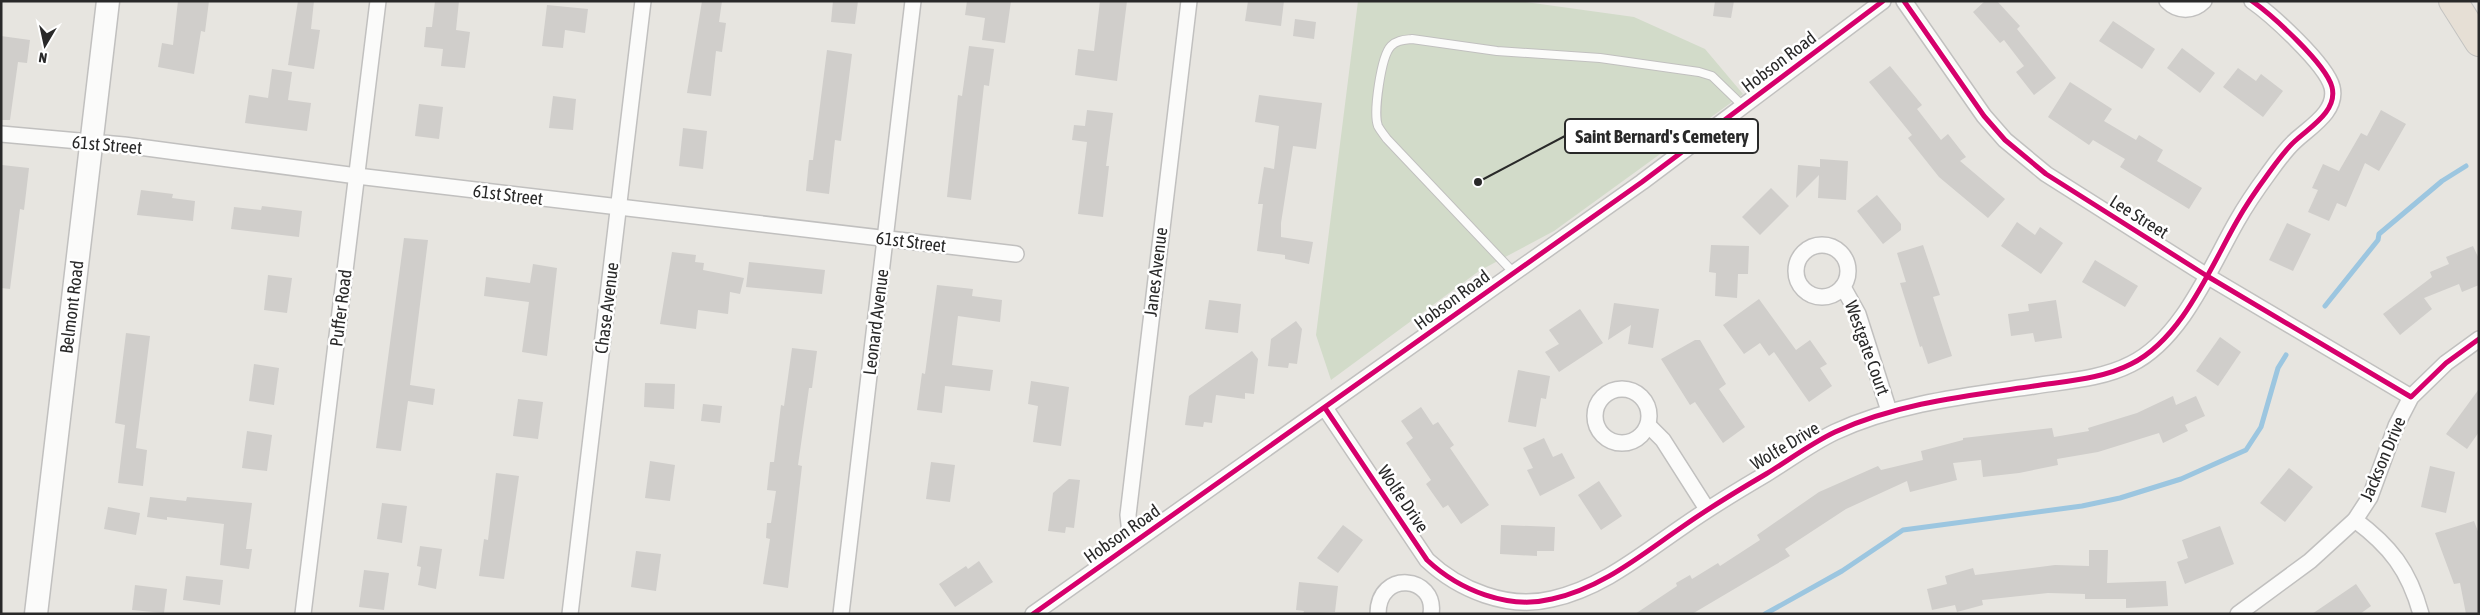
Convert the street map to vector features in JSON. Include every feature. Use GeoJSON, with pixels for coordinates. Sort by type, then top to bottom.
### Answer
{"type":"FeatureCollection","features":[{"type":"Feature","properties":{"kind":"highway"},"geometry":{"type":"LineString","coordinates":[[2453,1],[2479,42]]}},
{"type":"Feature","properties":{"kind":"main road","name":"Belmont Road"},"geometry":{"type":"LineString","coordinates":[[36,614],[108,1]]}},
{"type":"Feature","properties":{"kind":"street","name":"Puffer Road"},"geometry":{"type":"LineString","coordinates":[[303,614],[378,1]]}},
{"type":"Feature","properties":{"kind":"street","name":"Chase Avenue"},"geometry":{"type":"LineString","coordinates":[[570,614],[643,1]]}},
{"type":"Feature","properties":{"kind":"street","name":"Leonard Avenue"},"geometry":{"type":"LineString","coordinates":[[841,614],[914,1]]}},
{"type":"Feature","properties":{"kind":"street","name":"Janes Avenue"},"geometry":{"type":"LineString","coordinates":[[1131,543],[1128,515],[1189,1]]}},
{"type":"Feature","properties":{"kind":"street","name":"Hobson Road"},"geometry":{"type":"LineString","coordinates":[[1032,614],[1642,182],[1883,1]]}},
{"type":"Feature","properties":{"kind":"street","name":"Lee Street"},"geometry":{"type":"LineString","coordinates":[[1904,1],[1984,116],[2005,140],[2068,190],[2207,276],[2411,397]]}},
{"type":"Feature","properties":{"kind":"street"},"geometry":{"type":"LineString","coordinates":[[2167,1],[2176,8],[2184,10],[2193,9],[2204,1]]}},
{"type":"Feature","properties":{"kind":"street","name":"Wolfe Drive"},"geometry":{"type":"LineString","coordinates":[[1325,408],[1427,560],[1441,573],[1477,592],[1492,597],[1531,602],[1552,600],[1592,586],[1707,509],[1807,447],[1835,432],[1889,411],[1944,400],[2104,374],[2132,364],[2153,348],[2178,323],[2207,276],[2238,219],[2269,172],[2293,142],[2323,116],[2331,102],[2332,86],[2320,66],[2287,31],[2252,1]]}},
{"type":"Feature","properties":{"kind":"street","name":"61st Street"},"geometry":{"type":"LineString","coordinates":[[1,134],[124,145],[357,176],[1016,254]]}},
{"type":"Feature","properties":{"kind":"street","name":"Westgate Court"},"geometry":{"type":"LineString","coordinates":[[1842,287],[1858,314],[1889,411]]}},
{"type":"Feature","properties":{"kind":"street","name":"Jackson Drive"},"geometry":{"type":"LineString","coordinates":[[2238,614],[2310,561],[2355,520],[2370,497],[2396,426],[2411,397],[2446,363],[2479,339]]}},
{"type":"Feature","properties":{"kind":"street"},"geometry":{"type":"LineString","coordinates":[[1648,425],[1663,440],[1707,509]]}},
{"type":"Feature","properties":{"kind":"street"},"geometry":{"type":"LineString","coordinates":[[2355,520],[2380,539],[2400,563],[2421,614]]}},
{"type":"Feature","properties":{"kind":"street"},"geometry":{"type":"LineString","coordinates":[[1424,590],[1441,573]]}},
{"type":"Feature","properties":{"kind":"street"},"geometry":{"type":"LineString","coordinates":[[1378,614],[1381,597],[1393,585],[1410,583],[1424,590],[1431,600],[1431,614]]}},
{"type":"Feature","properties":{"kind":"lane"},"geometry":{"type":"LineString","coordinates":[[1514,273],[1387,139],[1378,126],[1375,112],[1384,55],[1391,46],[1402,40],[1412,39],[1497,51],[1600,58],[1699,72],[1712,76],[1743,106]]}},
{"type":"Feature","properties":{"kind":"green space"},"geometry":{"type":"Polygon","coordinates":[[[1358,1],[1519,1],[1634,17],[1705,49],[1743,94],[1554,231],[1479,271],[1331,380],[1316,335],[1358,1]]]}},
{"type":"Feature","properties":{"kind":"building"},"geometry":{"type":"Polygon","coordinates":[[[178,1],[209,1],[205,32],[201,31],[194,74],[158,67],[162,43],[173,45],[178,1]]]}},
{"type":"Feature","properties":{"kind":"building"},"geometry":{"type":"Polygon","coordinates":[[[298,1],[314,1],[311,29],[320,30],[314,69],[288,65],[298,1]]]}},
{"type":"Feature","properties":{"kind":"building"},"geometry":{"type":"Polygon","coordinates":[[[435,1],[459,1],[456,30],[470,32],[465,68],[441,66],[443,49],[424,47],[426,27],[432,27],[435,1]]]}},
{"type":"Feature","properties":{"kind":"building"},"geometry":{"type":"Polygon","coordinates":[[[702,1],[722,1],[719,22],[726,23],[722,52],[716,51],[711,96],[687,93],[702,1]]]}},
{"type":"Feature","properties":{"kind":"building"},"geometry":{"type":"Polygon","coordinates":[[[833,1],[858,1],[855,24],[831,22],[833,1]]]}},
{"type":"Feature","properties":{"kind":"building"},"geometry":{"type":"Polygon","coordinates":[[[967,1],[1011,1],[1005,43],[982,40],[985,18],[965,15],[967,1]]]}},
{"type":"Feature","properties":{"kind":"building"},"geometry":{"type":"Polygon","coordinates":[[[1100,1],[1127,1],[1117,81],[1075,75],[1078,49],[1094,51],[1100,1]]]}},
{"type":"Feature","properties":{"kind":"building"},"geometry":{"type":"Polygon","coordinates":[[[1248,1],[1284,1],[1281,26],[1245,21],[1248,1]]]}},
{"type":"Feature","properties":{"kind":"building"},"geometry":{"type":"Polygon","coordinates":[[[1715,1],[1734,1],[1731,18],[1713,16],[1715,1]]]}},
{"type":"Feature","properties":{"kind":"building"},"geometry":{"type":"Polygon","coordinates":[[[1985,1],[1997,1],[2020,26],[2017,29],[2056,78],[2034,95],[2016,72],[2024,66],[2004,40],[2000,43],[1973,12],[1985,1]]]}},
{"type":"Feature","properties":{"kind":"building"},"geometry":{"type":"Polygon","coordinates":[[[547,5],[588,9],[585,33],[565,30],[563,48],[542,46],[547,5]]]}},
{"type":"Feature","properties":{"kind":"building"},"geometry":{"type":"Polygon","coordinates":[[[1295,19],[1316,22],[1314,39],[1293,36],[1295,19]]]}},
{"type":"Feature","properties":{"kind":"building"},"geometry":{"type":"Polygon","coordinates":[[[2113,21],[2155,49],[2142,69],[2099,41],[2113,21]]]}},
{"type":"Feature","properties":{"kind":"building"},"geometry":{"type":"Polygon","coordinates":[[[1,36],[30,40],[27,63],[18,62],[10,120],[1,120],[1,36]]]}},
{"type":"Feature","properties":{"kind":"building"},"geometry":{"type":"Polygon","coordinates":[[[969,46],[994,49],[989,86],[984,85],[971,200],[947,197],[958,95],[962,96],[969,46]]]}},
{"type":"Feature","properties":{"kind":"building"},"geometry":{"type":"Polygon","coordinates":[[[2182,48],[2215,73],[2200,93],[2167,68],[2182,48]]]}},
{"type":"Feature","properties":{"kind":"building"},"geometry":{"type":"Polygon","coordinates":[[[827,50],[852,54],[841,141],[835,140],[829,194],[806,191],[809,160],[813,160],[827,50]]]}},
{"type":"Feature","properties":{"kind":"building"},"geometry":{"type":"Polygon","coordinates":[[[1890,66],[1922,105],[1917,109],[1941,140],[1948,134],[1966,157],[1960,161],[2005,199],[1988,218],[1939,177],[1908,138],[1912,135],[1869,82],[1890,66]]]}},
{"type":"Feature","properties":{"kind":"building"},"geometry":{"type":"Polygon","coordinates":[[[2238,68],[2256,81],[2261,74],[2283,91],[2263,117],[2223,87],[2238,68]]]}},
{"type":"Feature","properties":{"kind":"building"},"geometry":{"type":"Polygon","coordinates":[[[272,69],[292,72],[288,100],[311,103],[307,131],[245,123],[249,95],[268,98],[272,69]]]}},
{"type":"Feature","properties":{"kind":"building"},"geometry":{"type":"Polygon","coordinates":[[[2070,82],[2112,109],[2104,121],[2136,140],[2139,135],[2163,150],[2157,161],[2202,188],[2189,209],[2120,167],[2125,159],[2093,140],[2089,145],[2048,117],[2070,82]]]}},
{"type":"Feature","properties":{"kind":"building"},"geometry":{"type":"Polygon","coordinates":[[[1259,95],[1322,103],[1316,149],[1293,146],[1281,223],[1281,237],[1313,242],[1309,264],[1285,259],[1285,255],[1257,251],[1263,204],[1258,204],[1264,167],[1274,169],[1279,126],[1255,122],[1259,95]]]}},
{"type":"Feature","properties":{"kind":"building"},"geometry":{"type":"Polygon","coordinates":[[[553,96],[576,99],[573,130],[549,128],[553,96]]]}},
{"type":"Feature","properties":{"kind":"building"},"geometry":{"type":"Polygon","coordinates":[[[419,104],[443,107],[439,139],[415,136],[419,104]]]}},
{"type":"Feature","properties":{"kind":"building"},"geometry":{"type":"Polygon","coordinates":[[[1087,110],[1113,113],[1106,166],[1109,166],[1103,217],[1078,214],[1087,142],[1072,140],[1074,125],[1085,126],[1087,110]]]}},
{"type":"Feature","properties":{"kind":"building"},"geometry":{"type":"Polygon","coordinates":[[[2381,110],[2406,124],[2379,171],[2365,163],[2346,207],[2337,203],[2329,221],[2308,212],[2318,190],[2312,188],[2323,164],[2339,171],[2361,133],[2367,136],[2381,110]]]}},
{"type":"Feature","properties":{"kind":"building"},"geometry":{"type":"Polygon","coordinates":[[[683,128],[707,131],[703,169],[679,166],[683,128]]]}},
{"type":"Feature","properties":{"kind":"building"},"geometry":{"type":"Polygon","coordinates":[[[1820,159],[1848,161],[1846,200],[1818,198],[1819,175],[1796,198],[1798,165],[1820,167],[1820,159]]]}},
{"type":"Feature","properties":{"kind":"building"},"geometry":{"type":"Polygon","coordinates":[[[2,165],[29,168],[24,210],[20,209],[10,289],[1,288],[2,165]]]}},
{"type":"Feature","properties":{"kind":"building"},"geometry":{"type":"Polygon","coordinates":[[[1771,188],[1789,206],[1760,235],[1742,217],[1771,188]]]}},
{"type":"Feature","properties":{"kind":"building"},"geometry":{"type":"Polygon","coordinates":[[[141,190],[173,194],[172,198],[195,201],[193,221],[137,215],[141,190]]]}},
{"type":"Feature","properties":{"kind":"building"},"geometry":{"type":"Polygon","coordinates":[[[1877,195],[1901,224],[1901,230],[1883,244],[1857,211],[1877,195]]]}},
{"type":"Feature","properties":{"kind":"building"},"geometry":{"type":"Polygon","coordinates":[[[262,206],[302,211],[299,237],[231,229],[234,207],[261,210],[262,206]]]}},
{"type":"Feature","properties":{"kind":"building"},"geometry":{"type":"Polygon","coordinates":[[[2017,222],[2035,235],[2040,227],[2063,243],[2041,274],[2001,246],[2017,222]]]}},
{"type":"Feature","properties":{"kind":"building"},"geometry":{"type":"Polygon","coordinates":[[[2287,223],[2311,234],[2293,271],[2269,260],[2287,223]]]}},
{"type":"Feature","properties":{"kind":"building"},"geometry":{"type":"Polygon","coordinates":[[[404,238],[428,240],[410,385],[435,389],[433,405],[408,401],[401,451],[376,448],[404,238]]]}},
{"type":"Feature","properties":{"kind":"building"},"geometry":{"type":"Polygon","coordinates":[[[1711,245],[1749,246],[1748,274],[1738,274],[1737,298],[1715,296],[1716,273],[1709,272],[1711,245]]]}},
{"type":"Feature","properties":{"kind":"building"},"geometry":{"type":"Polygon","coordinates":[[[1923,245],[1940,295],[1933,297],[1952,356],[1928,364],[1922,346],[1920,347],[1900,283],[1906,282],[1897,253],[1923,245]]]}},
{"type":"Feature","properties":{"kind":"building"},"geometry":{"type":"Polygon","coordinates":[[[2473,246],[2479,259],[2479,285],[2462,292],[2459,284],[2424,298],[2432,309],[2400,335],[2383,314],[2432,277],[2430,272],[2449,264],[2446,257],[2473,246]]]}},
{"type":"Feature","properties":{"kind":"building"},"geometry":{"type":"Polygon","coordinates":[[[672,252],[696,255],[695,262],[704,263],[703,270],[744,278],[740,294],[730,292],[728,314],[698,310],[696,329],[660,324],[672,252]]]}},
{"type":"Feature","properties":{"kind":"building"},"geometry":{"type":"Polygon","coordinates":[[[2095,260],[2138,286],[2125,307],[2082,282],[2095,260]]]}},
{"type":"Feature","properties":{"kind":"building"},"geometry":{"type":"Polygon","coordinates":[[[749,262],[825,270],[822,294],[746,287],[749,262]]]}},
{"type":"Feature","properties":{"kind":"building"},"geometry":{"type":"Polygon","coordinates":[[[533,264],[557,268],[547,356],[522,352],[529,302],[484,296],[486,277],[530,283],[533,264]]]}},
{"type":"Feature","properties":{"kind":"building"},"geometry":{"type":"Polygon","coordinates":[[[268,275],[292,278],[287,313],[264,310],[268,275]]]}},
{"type":"Feature","properties":{"kind":"building"},"geometry":{"type":"Polygon","coordinates":[[[937,285],[973,289],[972,296],[1002,300],[1000,322],[958,316],[952,365],[993,370],[990,391],[945,386],[942,413],[917,410],[922,373],[925,374],[937,285]]]}},
{"type":"Feature","properties":{"kind":"building"},"geometry":{"type":"Polygon","coordinates":[[[1759,299],[1796,350],[1810,340],[1827,364],[1820,368],[1832,386],[1809,402],[1774,352],[1769,356],[1760,343],[1744,354],[1723,325],[1759,299]]]}},
{"type":"Feature","properties":{"kind":"building"},"geometry":{"type":"Polygon","coordinates":[[[1209,300],[1241,304],[1238,333],[1205,329],[1209,300]]]}},
{"type":"Feature","properties":{"kind":"building"},"geometry":{"type":"Polygon","coordinates":[[[2056,300],[2062,338],[2035,342],[2033,333],[2011,336],[2008,314],[2029,311],[2028,304],[2056,300]]]}},
{"type":"Feature","properties":{"kind":"building"},"geometry":{"type":"Polygon","coordinates":[[[1614,303],[1659,309],[1653,348],[1628,344],[1631,325],[1608,340],[1614,303]]]}},
{"type":"Feature","properties":{"kind":"building"},"geometry":{"type":"Polygon","coordinates":[[[1580,309],[1603,343],[1559,372],[1545,352],[1559,344],[1549,330],[1580,309]]]}},
{"type":"Feature","properties":{"kind":"building"},"geometry":{"type":"Polygon","coordinates":[[[1296,321],[1302,329],[1297,364],[1289,363],[1288,368],[1268,366],[1271,339],[1296,321]]]}},
{"type":"Feature","properties":{"kind":"building"},"geometry":{"type":"Polygon","coordinates":[[[126,333],[150,336],[136,448],[147,450],[143,486],[118,483],[125,425],[115,423],[126,333]]]}},
{"type":"Feature","properties":{"kind":"building"},"geometry":{"type":"Polygon","coordinates":[[[2220,337],[2241,352],[2218,386],[2196,371],[2220,337]]]}},
{"type":"Feature","properties":{"kind":"building"},"geometry":{"type":"Polygon","coordinates":[[[1695,340],[1700,340],[1726,384],[1719,389],[1745,427],[1723,443],[1695,402],[1690,405],[1661,359],[1695,340]]]}},
{"type":"Feature","properties":{"kind":"building"},"geometry":{"type":"Polygon","coordinates":[[[792,348],[817,351],[812,388],[809,388],[798,465],[802,466],[788,588],[763,584],[770,539],[766,538],[767,523],[771,523],[776,491],[767,490],[770,462],[774,462],[781,405],[784,406],[792,348]]]}},
{"type":"Feature","properties":{"kind":"building"},"geometry":{"type":"Polygon","coordinates":[[[1252,351],[1258,359],[1254,394],[1245,393],[1245,399],[1216,395],[1212,423],[1204,422],[1203,427],[1185,425],[1189,396],[1252,351]]]}},
{"type":"Feature","properties":{"kind":"building"},"geometry":{"type":"Polygon","coordinates":[[[254,364],[279,368],[274,405],[249,401],[254,364]]]}},
{"type":"Feature","properties":{"kind":"building"},"geometry":{"type":"Polygon","coordinates":[[[1518,370],[1550,376],[1546,399],[1541,398],[1536,427],[1508,422],[1518,370]]]}},
{"type":"Feature","properties":{"kind":"building"},"geometry":{"type":"Polygon","coordinates":[[[1031,381],[1069,387],[1061,446],[1033,442],[1038,406],[1028,404],[1031,381]]]}},
{"type":"Feature","properties":{"kind":"building"},"geometry":{"type":"Polygon","coordinates":[[[645,383],[675,384],[674,409],[644,407],[645,383]]]}},
{"type":"Feature","properties":{"kind":"building"},"geometry":{"type":"Polygon","coordinates":[[[2479,389],[2479,432],[2467,449],[2446,434],[2479,389]]]}},
{"type":"Feature","properties":{"kind":"building"},"geometry":{"type":"Polygon","coordinates":[[[2173,396],[2176,405],[2196,396],[2205,416],[2185,425],[2188,431],[2163,443],[2159,433],[2098,452],[2057,459],[2058,465],[2019,473],[1983,477],[1981,460],[1953,463],[1957,480],[1910,492],[1907,481],[1846,509],[1785,549],[1790,556],[1692,614],[1635,614],[1677,586],[1676,583],[1690,575],[1692,579],[1718,563],[1720,566],[1760,540],[1757,535],[1819,492],[1878,466],[1881,470],[1923,460],[1921,451],[1963,440],[1963,438],[2052,428],[2054,437],[2089,431],[2088,428],[2137,413],[2173,396]]]}},
{"type":"Feature","properties":{"kind":"building"},"geometry":{"type":"Polygon","coordinates":[[[518,399],[543,402],[538,439],[513,436],[518,399]]]}},
{"type":"Feature","properties":{"kind":"building"},"geometry":{"type":"Polygon","coordinates":[[[703,404],[722,406],[720,423],[701,421],[703,404]]]}},
{"type":"Feature","properties":{"kind":"building"},"geometry":{"type":"Polygon","coordinates":[[[1421,407],[1433,425],[1438,422],[1454,445],[1450,448],[1489,505],[1461,524],[1448,505],[1443,508],[1426,484],[1431,480],[1406,443],[1413,438],[1401,421],[1421,407]]]}},
{"type":"Feature","properties":{"kind":"building"},"geometry":{"type":"Polygon","coordinates":[[[247,431],[272,435],[267,471],[242,468],[247,431]]]}},
{"type":"Feature","properties":{"kind":"building"},"geometry":{"type":"Polygon","coordinates":[[[1544,438],[1553,457],[1562,453],[1575,478],[1540,496],[1527,470],[1533,468],[1523,448],[1544,438]]]}},
{"type":"Feature","properties":{"kind":"building"},"geometry":{"type":"Polygon","coordinates":[[[650,461],[675,465],[670,501],[645,498],[650,461]]]}},
{"type":"Feature","properties":{"kind":"building"},"geometry":{"type":"Polygon","coordinates":[[[931,462],[955,465],[950,502],[926,499],[931,462]]]}},
{"type":"Feature","properties":{"kind":"building"},"geometry":{"type":"Polygon","coordinates":[[[2430,466],[2455,472],[2446,513],[2421,507],[2430,466]]]}},
{"type":"Feature","properties":{"kind":"building"},"geometry":{"type":"Polygon","coordinates":[[[2289,468],[2313,487],[2285,522],[2260,503],[2289,468]]]}},
{"type":"Feature","properties":{"kind":"building"},"geometry":{"type":"Polygon","coordinates":[[[496,473],[519,476],[504,579],[479,576],[484,539],[488,540],[496,473]]]}},
{"type":"Feature","properties":{"kind":"building"},"geometry":{"type":"Polygon","coordinates":[[[1069,479],[1080,480],[1074,528],[1066,527],[1065,533],[1048,531],[1053,493],[1069,479]]]}},
{"type":"Feature","properties":{"kind":"building"},"geometry":{"type":"Polygon","coordinates":[[[1599,481],[1622,516],[1601,530],[1578,495],[1599,481]]]}},
{"type":"Feature","properties":{"kind":"building"},"geometry":{"type":"Polygon","coordinates":[[[150,497],[186,501],[187,497],[252,503],[246,549],[252,549],[249,569],[220,565],[224,524],[167,517],[167,520],[147,517],[150,497]]]}},
{"type":"Feature","properties":{"kind":"building"},"geometry":{"type":"Polygon","coordinates":[[[382,503],[407,506],[402,543],[377,539],[382,503]]]}},
{"type":"Feature","properties":{"kind":"building"},"geometry":{"type":"Polygon","coordinates":[[[108,507],[140,513],[136,535],[104,529],[108,507]]]}},
{"type":"Feature","properties":{"kind":"building"},"geometry":{"type":"Polygon","coordinates":[[[2474,521],[2479,534],[2479,614],[2466,614],[2460,583],[2454,584],[2435,533],[2474,521]]]}},
{"type":"Feature","properties":{"kind":"building"},"geometry":{"type":"Polygon","coordinates":[[[1343,525],[1363,540],[1338,573],[1317,558],[1343,525]]]}},
{"type":"Feature","properties":{"kind":"building"},"geometry":{"type":"Polygon","coordinates":[[[1501,525],[1555,527],[1554,551],[1537,551],[1537,556],[1500,554],[1501,525]]]}},
{"type":"Feature","properties":{"kind":"building"},"geometry":{"type":"Polygon","coordinates":[[[2220,526],[2234,564],[2185,584],[2177,562],[2188,558],[2182,540],[2220,526]]]}},
{"type":"Feature","properties":{"kind":"building"},"geometry":{"type":"Polygon","coordinates":[[[420,546],[442,549],[436,589],[418,585],[421,567],[417,566],[420,546]]]}},
{"type":"Feature","properties":{"kind":"building"},"geometry":{"type":"Polygon","coordinates":[[[2089,550],[2108,550],[2107,583],[2166,581],[2168,606],[2126,608],[2126,599],[2085,599],[2085,594],[2048,593],[1982,600],[1983,605],[1957,612],[1955,605],[1932,610],[1927,589],[1947,584],[1945,576],[1973,568],[1975,575],[2055,565],[2089,566],[2089,550]]]}},
{"type":"Feature","properties":{"kind":"building"},"geometry":{"type":"Polygon","coordinates":[[[636,551],[661,554],[656,591],[631,587],[636,551]]]}},
{"type":"Feature","properties":{"kind":"building"},"geometry":{"type":"Polygon","coordinates":[[[979,561],[993,582],[955,607],[939,584],[966,566],[968,569],[979,561]]]}},
{"type":"Feature","properties":{"kind":"building"},"geometry":{"type":"Polygon","coordinates":[[[364,570],[389,573],[384,610],[359,607],[364,570]]]}},
{"type":"Feature","properties":{"kind":"building"},"geometry":{"type":"Polygon","coordinates":[[[186,576],[223,580],[220,605],[183,600],[186,576]]]}},
{"type":"Feature","properties":{"kind":"building"},"geometry":{"type":"Polygon","coordinates":[[[1299,582],[1338,586],[1335,612],[1303,614],[1304,611],[1296,610],[1299,582]]]}},
{"type":"Feature","properties":{"kind":"building"},"geometry":{"type":"Polygon","coordinates":[[[2356,584],[2371,606],[2360,614],[2312,614],[2356,584]]]}},
{"type":"Feature","properties":{"kind":"building"},"geometry":{"type":"Polygon","coordinates":[[[135,585],[167,589],[164,613],[132,610],[135,585]]]}},
{"type":"Feature","properties":{"kind":"waterway"},"geometry":{"type":"LineString","coordinates":[[2325,306],[2378,240],[2379,234],[2442,181],[2466,166]]}},
{"type":"Feature","properties":{"kind":"waterway"},"geometry":{"type":"LineString","coordinates":[[1765,614],[1842,571],[1903,530],[2082,506],[2120,498],[2181,479],[2246,450],[2261,427],[2278,368],[2286,355]]}},
{"type":"Feature","properties":{"kind":"cycle path"},"geometry":{"type":"LineString","coordinates":[[1033,614],[1642,182],[1883,1]]}},
{"type":"Feature","properties":{"kind":"cycle path"},"geometry":{"type":"LineString","coordinates":[[1904,1],[1984,116],[2005,140],[2046,174],[2207,276],[2411,397],[2446,363],[2479,339]]}},
{"type":"Feature","properties":{"kind":"cycle path"},"geometry":{"type":"LineString","coordinates":[[1325,408],[1427,560],[1454,580],[1485,595],[1518,602],[1535,602],[1570,594],[1604,579],[1713,506],[1808,447],[1835,432],[1859,422],[1908,407],[1983,393],[2084,379],[2120,369],[2149,353],[2180,320],[2193,301],[2240,215],[2260,185],[2288,148],[2321,118],[2331,104],[2333,96],[2332,87],[2320,66],[2285,28],[2252,1]]}},
{"type":"Feature","properties":{"kind":"place","name":"Saint Bernard's Cemetery"},"geometry":{"type":"Point","coordinates":[1478,182]}}]}
